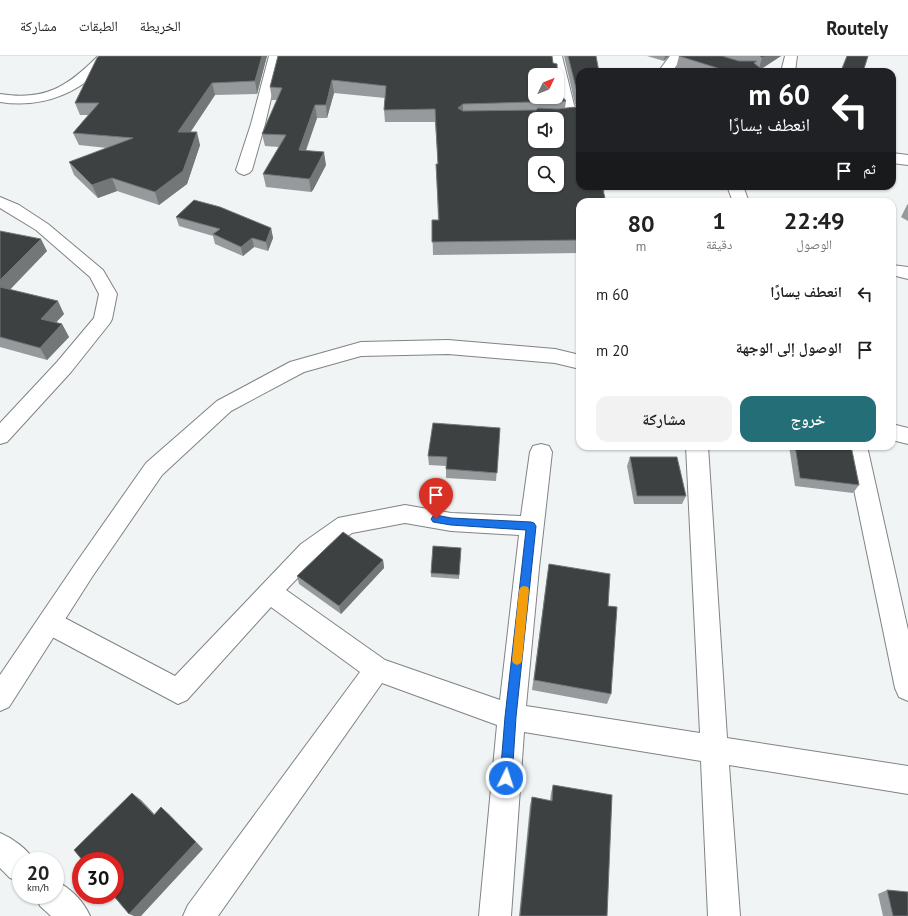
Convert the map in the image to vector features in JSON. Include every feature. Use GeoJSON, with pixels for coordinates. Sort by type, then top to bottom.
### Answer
{"type":"FeatureCollection","features":[{"type":"Feature","properties":{"kind":"street"},"geometry":{"type":"LineString","coordinates":[[0,98],[13,100],[32,99],[68,89],[78,83],[105,56]]}},
{"type":"Feature","properties":{"kind":"street"},"geometry":{"type":"LineString","coordinates":[[244,170],[258,124],[275,56]]}},
{"type":"Feature","properties":{"kind":"street"},"geometry":{"type":"LineString","coordinates":[[556,56],[567,107],[576,113]]}},
{"type":"Feature","properties":{"kind":"street"},"geometry":{"type":"LineString","coordinates":[[668,68],[677,56]]}},
{"type":"Feature","properties":{"kind":"street"},"geometry":{"type":"LineString","coordinates":[[789,68],[791,56]]}},
{"type":"Feature","properties":{"kind":"street"},"geometry":{"type":"LineString","coordinates":[[896,158],[908,160]]}},
{"type":"Feature","properties":{"kind":"street"},"geometry":{"type":"LineString","coordinates":[[0,202],[13,208],[42,227],[97,274],[108,294],[103,319],[64,367],[0,436]]}},
{"type":"Feature","properties":{"kind":"street"},"geometry":{"type":"LineString","coordinates":[[896,271],[908,273]]}},
{"type":"Feature","properties":{"kind":"street"},"geometry":{"type":"LineString","coordinates":[[0,698],[154,469],[224,406],[297,366],[361,349],[448,347],[555,356],[576,361]]}},
{"type":"Feature","properties":{"kind":"street"},"geometry":{"type":"LineString","coordinates":[[896,433],[908,436]]}},
{"type":"Feature","properties":{"kind":"street"},"geometry":{"type":"LineString","coordinates":[[697,450],[724,916]]}},
{"type":"Feature","properties":{"kind":"street"},"geometry":{"type":"LineString","coordinates":[[857,450],[908,688]]}},
{"type":"Feature","properties":{"kind":"street"},"geometry":{"type":"LineString","coordinates":[[495,916],[511,717],[531,526],[541,452]]}},
{"type":"Feature","properties":{"kind":"street"},"geometry":{"type":"LineString","coordinates":[[50,623],[178,691],[309,551],[346,525],[406,514],[451,522],[531,526]]}},
{"type":"Feature","properties":{"kind":"street"},"geometry":{"type":"LineString","coordinates":[[269,592],[377,669],[511,717],[908,780]]}},
{"type":"Feature","properties":{"kind":"street"},"geometry":{"type":"LineString","coordinates":[[199,916],[377,669]]}},
{"type":"Feature","properties":{"kind":"street"},"geometry":{"type":"LineString","coordinates":[[0,848],[12,859]]}},
{"type":"Feature","properties":{"kind":"street"},"geometry":{"type":"LineString","coordinates":[[61,904],[74,916]]}},
{"type":"Feature","properties":{"kind":"building"},"geometry":{"type":"Polygon","coordinates":[[[99,56],[262,56],[255,81],[212,83],[178,132],[197,132],[183,171],[155,192],[112,178],[92,185],[69,162],[133,138],[73,133],[99,103],[75,103],[99,56]]]}},
{"type":"Feature","properties":{"kind":"building"},"geometry":{"type":"Polygon","coordinates":[[[278,56],[552,56],[553,63],[557,64],[557,68],[528,68],[528,102],[463,104],[458,108],[463,111],[536,110],[538,108],[558,109],[576,107],[576,190],[603,190],[605,198],[576,198],[576,240],[432,242],[432,220],[439,220],[435,109],[384,110],[386,86],[332,80],[326,105],[315,105],[299,150],[324,152],[309,179],[263,174],[286,135],[262,134],[282,88],[270,87],[278,56]]]}},
{"type":"Feature","properties":{"kind":"building"},"geometry":{"type":"Polygon","coordinates":[[[568,56],[596,56],[598,68],[576,68],[576,88],[568,56]]]}},
{"type":"Feature","properties":{"kind":"building"},"geometry":{"type":"Polygon","coordinates":[[[679,56],[722,56],[739,61],[757,61],[754,63],[760,68],[717,68],[679,56]]]}},
{"type":"Feature","properties":{"kind":"building"},"geometry":{"type":"Polygon","coordinates":[[[847,56],[868,56],[864,68],[842,68],[847,56]]]}},
{"type":"Feature","properties":{"kind":"building"},"geometry":{"type":"Polygon","coordinates":[[[194,200],[220,207],[271,228],[266,242],[252,238],[241,247],[213,234],[220,229],[176,217],[194,200]]]}},
{"type":"Feature","properties":{"kind":"building"},"geometry":{"type":"Polygon","coordinates":[[[0,231],[41,239],[0,280],[0,231]]]}},
{"type":"Feature","properties":{"kind":"building"},"geometry":{"type":"Polygon","coordinates":[[[0,287],[58,301],[41,319],[62,324],[40,348],[0,337],[0,287]]]}},
{"type":"Feature","properties":{"kind":"building"},"geometry":{"type":"Polygon","coordinates":[[[433,423],[500,428],[497,473],[446,469],[447,457],[428,456],[433,423]]]}},
{"type":"Feature","properties":{"kind":"building"},"geometry":{"type":"Polygon","coordinates":[[[796,450],[852,450],[859,485],[800,478],[796,450]]]}},
{"type":"Feature","properties":{"kind":"building"},"geometry":{"type":"Polygon","coordinates":[[[630,457],[677,457],[686,496],[637,496],[630,457]]]}},
{"type":"Feature","properties":{"kind":"building"},"geometry":{"type":"Polygon","coordinates":[[[343,532],[383,560],[339,606],[297,576],[343,532]]]}},
{"type":"Feature","properties":{"kind":"building"},"geometry":{"type":"Polygon","coordinates":[[[433,546],[461,548],[459,575],[431,573],[433,546]]]}},
{"type":"Feature","properties":{"kind":"building"},"geometry":{"type":"Polygon","coordinates":[[[549,564],[610,574],[608,606],[617,607],[611,694],[534,680],[549,564]]]}},
{"type":"Feature","properties":{"kind":"building"},"geometry":{"type":"Polygon","coordinates":[[[553,785],[612,795],[607,916],[520,916],[532,797],[552,801],[553,785]]]}},
{"type":"Feature","properties":{"kind":"building"},"geometry":{"type":"Polygon","coordinates":[[[132,793],[154,815],[161,807],[196,842],[129,914],[121,904],[124,904],[124,852],[76,852],[74,850],[132,793]]]}},
{"type":"Feature","properties":{"kind":"building"},"geometry":{"type":"Polygon","coordinates":[[[887,890],[908,892],[908,916],[893,916],[887,890]]]}},
{"type":"Feature","properties":{"kind":"slow traffic"},"geometry":{"type":"LineString","coordinates":[[517,660],[524,590]]}},
{"type":"Feature","properties":{"kind":"route"},"geometry":{"type":"LineString","coordinates":[[436,519],[451,522],[531,526],[506,778]]}}]}
